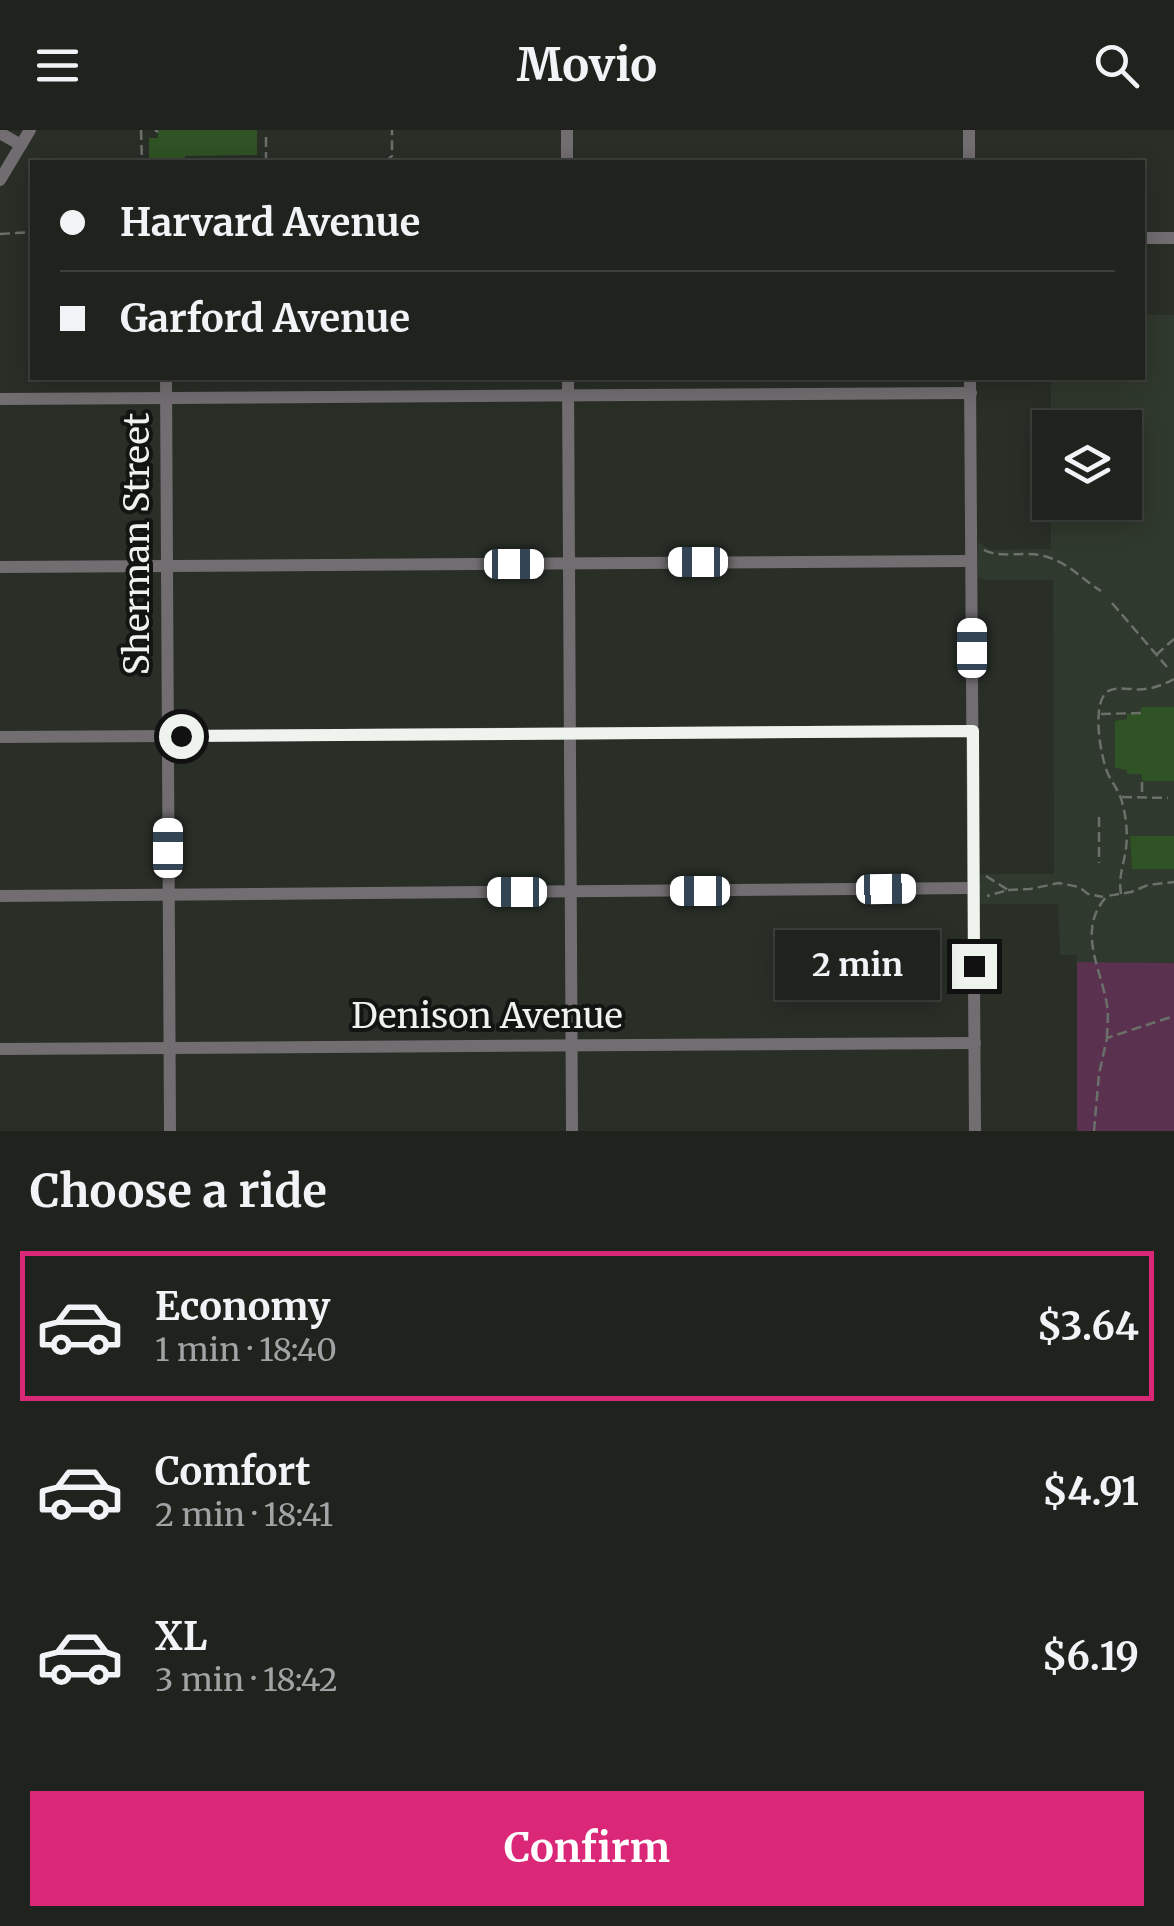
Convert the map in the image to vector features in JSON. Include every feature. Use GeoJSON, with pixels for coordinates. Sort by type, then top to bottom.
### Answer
{"type":"FeatureCollection","features":[{"type":"Feature","properties":{"kind":"street"},"geometry":{"type":"LineString","coordinates":[[2,170],[30,130]]}},
{"type":"Feature","properties":{"kind":"street"},"geometry":{"type":"LineString","coordinates":[[567,160],[568,130]]}},
{"type":"Feature","properties":{"kind":"street"},"geometry":{"type":"LineString","coordinates":[[969,130],[969,160]]}},
{"type":"Feature","properties":{"kind":"street"},"geometry":{"type":"LineString","coordinates":[[0,133],[21,145]]}},
{"type":"Feature","properties":{"kind":"street"},"geometry":{"type":"LineString","coordinates":[[1145,238],[1174,238]]}},
{"type":"Feature","properties":{"kind":"street","name":"Sherman Street"},"geometry":{"type":"LineString","coordinates":[[166,380],[170,1131]]}},
{"type":"Feature","properties":{"kind":"street"},"geometry":{"type":"LineString","coordinates":[[568,380],[572,1131]]}},
{"type":"Feature","properties":{"kind":"street"},"geometry":{"type":"LineString","coordinates":[[970,380],[973,731],[980,892],[975,1131]]}},
{"type":"Feature","properties":{"kind":"street"},"geometry":{"type":"LineString","coordinates":[[0,399],[970,393]]}},
{"type":"Feature","properties":{"kind":"street"},"geometry":{"type":"LineString","coordinates":[[0,567],[972,561]]}},
{"type":"Feature","properties":{"kind":"street"},"geometry":{"type":"LineString","coordinates":[[0,737],[973,731]]}},
{"type":"Feature","properties":{"kind":"street"},"geometry":{"type":"LineString","coordinates":[[0,896],[980,892]]}},
{"type":"Feature","properties":{"kind":"street","name":"Denison Avenue"},"geometry":{"type":"LineString","coordinates":[[0,1049],[975,1043]]}},
{"type":"Feature","properties":{"kind":"path"},"geometry":{"type":"LineString","coordinates":[[141,130],[142,160]]}},
{"type":"Feature","properties":{"kind":"path"},"geometry":{"type":"LineString","coordinates":[[388,160],[392,156],[392,130]]}},
{"type":"Feature","properties":{"kind":"path"},"geometry":{"type":"LineString","coordinates":[[266,132],[266,160]]}},
{"type":"Feature","properties":{"kind":"path"},"geometry":{"type":"LineString","coordinates":[[0,234],[30,232]]}},
{"type":"Feature","properties":{"kind":"path"},"geometry":{"type":"LineString","coordinates":[[984,550],[990,554],[1051,558],[1101,591]]}},
{"type":"Feature","properties":{"kind":"path"},"geometry":{"type":"LineString","coordinates":[[1112,604],[1167,667]]}},
{"type":"Feature","properties":{"kind":"path"},"geometry":{"type":"LineString","coordinates":[[1156,655],[1174,640]]}},
{"type":"Feature","properties":{"kind":"path"},"geometry":{"type":"LineString","coordinates":[[1159,641],[1165,647]]}},
{"type":"Feature","properties":{"kind":"path"},"geometry":{"type":"LineString","coordinates":[[1121,894],[1125,836],[1121,797],[1101,751],[1103,696],[1108,690],[1142,690],[1174,679]]}},
{"type":"Feature","properties":{"kind":"path"},"geometry":{"type":"LineString","coordinates":[[1100,714],[1140,713]]}},
{"type":"Feature","properties":{"kind":"path"},"geometry":{"type":"LineString","coordinates":[[1142,782],[1142,798]]}},
{"type":"Feature","properties":{"kind":"path"},"geometry":{"type":"LineString","coordinates":[[1121,797],[1168,798]]}},
{"type":"Feature","properties":{"kind":"path"},"geometry":{"type":"LineString","coordinates":[[1099,817],[1099,864]]}},
{"type":"Feature","properties":{"kind":"path"},"geometry":{"type":"LineString","coordinates":[[1099,836],[1110,836]]}},
{"type":"Feature","properties":{"kind":"path"},"geometry":{"type":"LineString","coordinates":[[986,876],[1008,890]]}},
{"type":"Feature","properties":{"kind":"path"},"geometry":{"type":"LineString","coordinates":[[980,892],[1060,883],[1104,898],[1174,882]]}},
{"type":"Feature","properties":{"kind":"path"},"geometry":{"type":"LineString","coordinates":[[1094,1131],[1107,1038],[1106,1001],[1091,947],[1094,920],[1104,898]]}},
{"type":"Feature","properties":{"kind":"path"},"geometry":{"type":"LineString","coordinates":[[1107,1038],[1174,1016]]}},
{"type":"Feature","properties":{"kind":"shaded area"},"geometry":{"type":"Polygon","coordinates":[[[1145,315],[1174,315],[1174,963],[1077,962],[1077,955],[1060,955],[1058,904],[978,904],[979,874],[1054,874],[1053,580],[977,578],[978,542],[991,550],[1051,549],[1051,520],[1142,520],[1142,410],[1051,410],[1051,380],[1145,380],[1145,315]]]}},
{"type":"Feature","properties":{"kind":"shaded area"},"geometry":{"type":"Polygon","coordinates":[[[1077,962],[1174,963],[1174,1131],[1077,1131],[1077,962]]]}},
{"type":"Feature","properties":{"kind":"building"},"geometry":{"type":"Polygon","coordinates":[[[158,130],[257,130],[257,155],[149,160],[149,138],[158,138],[158,130]]]}},
{"type":"Feature","properties":{"kind":"building"},"geometry":{"type":"Polygon","coordinates":[[[1141,707],[1174,707],[1174,781],[1142,781],[1142,774],[1127,774],[1127,770],[1115,768],[1115,721],[1127,719],[1127,714],[1141,714],[1141,707]]]}},
{"type":"Feature","properties":{"kind":"building"},"geometry":{"type":"Polygon","coordinates":[[[1130,836],[1174,836],[1174,869],[1132,869],[1130,836]]]}},
{"type":"Feature","properties":{"kind":"route"},"geometry":{"type":"LineString","coordinates":[[181,736],[973,731],[974,966]]}}]}
